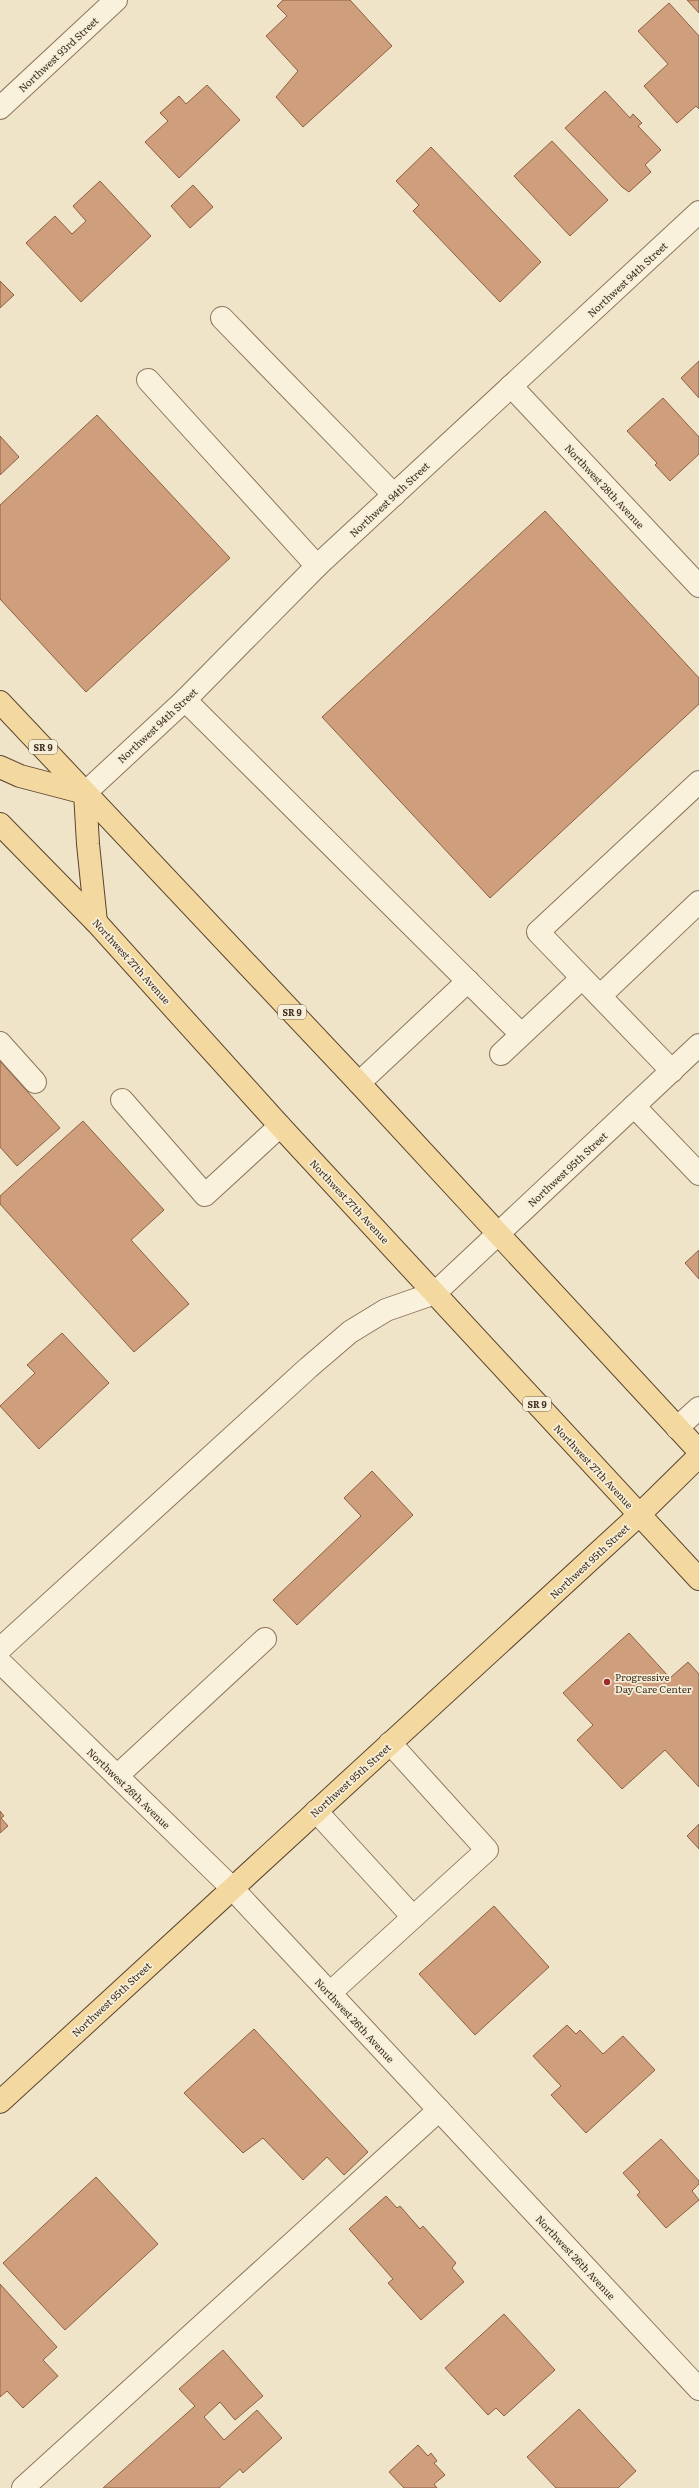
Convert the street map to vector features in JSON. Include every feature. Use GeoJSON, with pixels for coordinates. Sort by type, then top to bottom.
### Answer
{"type":"FeatureCollection","features":[{"type":"Feature","properties":{"kind":"main road","name":"SR 9"},"geometry":{"type":"LineString","coordinates":[[0,702],[359,1083],[699,1451]]}},
{"type":"Feature","properties":{"kind":"main road"},"geometry":{"type":"LineString","coordinates":[[0,767],[20,776],[85,793],[88,844],[96,922]]}},
{"type":"Feature","properties":{"kind":"main road","name":"Northwest 27th Avenue"},"geometry":{"type":"LineString","coordinates":[[2,828],[96,922],[280,1126],[699,1579]]}},
{"type":"Feature","properties":{"kind":"main road","name":"Northwest 95th Street"},"geometry":{"type":"LineString","coordinates":[[0,2102],[640,1515],[699,1456]]}},
{"type":"Feature","properties":{"kind":"street","name":"Northwest 93rd Street"},"geometry":{"type":"LineString","coordinates":[[0,108],[116,0]]}},
{"type":"Feature","properties":{"kind":"street","name":"Northwest 94th Street"},"geometry":{"type":"LineString","coordinates":[[85,793],[185,700],[317,566],[699,212]]}},
{"type":"Feature","properties":{"kind":"street"},"geometry":{"type":"LineString","coordinates":[[222,318],[394,494]]}},
{"type":"Feature","properties":{"kind":"street"},"geometry":{"type":"LineString","coordinates":[[148,380],[317,566]]}},
{"type":"Feature","properties":{"kind":"street","name":"Northwest 28th Avenue"},"geometry":{"type":"LineString","coordinates":[[511,386],[699,586]]}},
{"type":"Feature","properties":{"kind":"street"},"geometry":{"type":"LineString","coordinates":[[185,700],[521,1034]]}},
{"type":"Feature","properties":{"kind":"street"},"geometry":{"type":"LineString","coordinates":[[672,1071],[538,932],[699,782]]}},
{"type":"Feature","properties":{"kind":"street"},"geometry":{"type":"LineString","coordinates":[[600,996],[699,902]]}},
{"type":"Feature","properties":{"kind":"street"},"geometry":{"type":"LineString","coordinates":[[501,1054],[582,978]]}},
{"type":"Feature","properties":{"kind":"street"},"geometry":{"type":"LineString","coordinates":[[359,1083],[468,981]]}},
{"type":"Feature","properties":{"kind":"street"},"geometry":{"type":"LineString","coordinates":[[0,1043],[35,1082]]}},
{"type":"Feature","properties":{"kind":"street","name":"Northwest 95th Street"},"geometry":{"type":"LineString","coordinates":[[435,1293],[699,1045]]}},
{"type":"Feature","properties":{"kind":"street"},"geometry":{"type":"LineString","coordinates":[[122,1100],[205,1195],[280,1126]]}},
{"type":"Feature","properties":{"kind":"street"},"geometry":{"type":"LineString","coordinates":[[634,1106],[699,1174]]}},
{"type":"Feature","properties":{"kind":"street"},"geometry":{"type":"LineString","coordinates":[[0,1649],[302,1373],[350,1332],[386,1310],[435,1293]]}},
{"type":"Feature","properties":{"kind":"street"},"geometry":{"type":"LineString","coordinates":[[677,1428],[699,1408]]}},
{"type":"Feature","properties":{"kind":"street"},"geometry":{"type":"LineString","coordinates":[[117,1776],[265,1639]]}},
{"type":"Feature","properties":{"kind":"street","name":"Northwest 26th Avenue"},"geometry":{"type":"LineString","coordinates":[[0,1662],[232,1888],[699,2389]]}},
{"type":"Feature","properties":{"kind":"street"},"geometry":{"type":"LineString","coordinates":[[330,1993],[487,1850],[390,1743]]}},
{"type":"Feature","properties":{"kind":"street"},"geometry":{"type":"LineString","coordinates":[[316,1811],[413,1917]]}},
{"type":"Feature","properties":{"kind":"street"},"geometry":{"type":"LineString","coordinates":[[23,2488],[439,2110]]}},
{"type":"Feature","properties":{"kind":"building"},"geometry":{"type":"Polygon","coordinates":[[[283,0],[350,0],[392,46],[303,127],[276,97],[298,71],[266,36],[287,16],[277,6],[283,0]]]}},
{"type":"Feature","properties":{"kind":"building"},"geometry":{"type":"Polygon","coordinates":[[[687,0],[699,0],[699,13],[687,0]]]}},
{"type":"Feature","properties":{"kind":"building"},"geometry":{"type":"Polygon","coordinates":[[[669,3],[699,36],[699,109],[696,106],[677,123],[644,86],[668,64],[638,31],[669,3]]]}},
{"type":"Feature","properties":{"kind":"building"},"geometry":{"type":"Polygon","coordinates":[[[207,85],[240,120],[179,178],[145,142],[168,121],[160,113],[179,96],[186,104],[207,85]]]}},
{"type":"Feature","properties":{"kind":"building"},"geometry":{"type":"Polygon","coordinates":[[[605,91],[630,118],[633,114],[642,123],[638,126],[661,150],[645,165],[651,172],[629,192],[622,187],[565,128],[605,91]]]}},
{"type":"Feature","properties":{"kind":"building"},"geometry":{"type":"Polygon","coordinates":[[[552,141],[608,200],[570,236],[514,176],[552,141]]]}},
{"type":"Feature","properties":{"kind":"building"},"geometry":{"type":"Polygon","coordinates":[[[431,147],[541,262],[500,302],[413,211],[419,205],[396,181],[431,147]]]}},
{"type":"Feature","properties":{"kind":"building"},"geometry":{"type":"Polygon","coordinates":[[[100,181],[151,236],[81,302],[26,243],[55,216],[72,234],[86,221],[73,206],[100,181]]]}},
{"type":"Feature","properties":{"kind":"building"},"geometry":{"type":"Polygon","coordinates":[[[193,185],[213,207],[190,228],[171,206],[193,185]]]}},
{"type":"Feature","properties":{"kind":"building"},"geometry":{"type":"Polygon","coordinates":[[[0,281],[14,295],[0,308],[0,281]]]}},
{"type":"Feature","properties":{"kind":"building"},"geometry":{"type":"Polygon","coordinates":[[[699,361],[699,398],[681,378],[699,361]]]}},
{"type":"Feature","properties":{"kind":"building"},"geometry":{"type":"Polygon","coordinates":[[[663,398],[699,437],[699,454],[670,481],[655,465],[657,463],[627,431],[663,398]]]}},
{"type":"Feature","properties":{"kind":"building"},"geometry":{"type":"Polygon","coordinates":[[[97,415],[230,558],[86,692],[0,599],[0,505],[97,415]]]}},
{"type":"Feature","properties":{"kind":"building"},"geometry":{"type":"Polygon","coordinates":[[[0,436],[19,457],[0,475],[0,436]]]}},
{"type":"Feature","properties":{"kind":"building"},"geometry":{"type":"Polygon","coordinates":[[[545,511],[699,678],[699,704],[490,898],[322,717],[545,511]]]}},
{"type":"Feature","properties":{"kind":"building"},"geometry":{"type":"Polygon","coordinates":[[[0,1061],[60,1128],[17,1166],[0,1147],[0,1061]]]}},
{"type":"Feature","properties":{"kind":"building"},"geometry":{"type":"Polygon","coordinates":[[[83,1121],[164,1210],[131,1240],[189,1304],[134,1352],[0,1204],[0,1196],[83,1121]]]}},
{"type":"Feature","properties":{"kind":"building"},"geometry":{"type":"Polygon","coordinates":[[[699,1250],[699,1279],[685,1263],[699,1250]]]}},
{"type":"Feature","properties":{"kind":"building"},"geometry":{"type":"Polygon","coordinates":[[[62,1333],[109,1383],[39,1449],[0,1406],[35,1373],[27,1365],[62,1333]]]}},
{"type":"Feature","properties":{"kind":"building"},"geometry":{"type":"Polygon","coordinates":[[[372,1471],[413,1515],[297,1625],[273,1600],[361,1516],[344,1498],[372,1471]]]}},
{"type":"Feature","properties":{"kind":"building"},"geometry":{"type":"Polygon","coordinates":[[[629,1633],[670,1678],[688,1662],[699,1674],[699,1787],[665,1750],[622,1789],[577,1740],[593,1725],[563,1693],[629,1633]]]}},
{"type":"Feature","properties":{"kind":"building"},"geometry":{"type":"Polygon","coordinates":[[[0,1811],[4,1816],[1,1818],[8,1826],[0,1833],[0,1811]]]}},
{"type":"Feature","properties":{"kind":"building"},"geometry":{"type":"Polygon","coordinates":[[[699,1824],[699,1849],[687,1836],[699,1824]]]}},
{"type":"Feature","properties":{"kind":"building"},"geometry":{"type":"Polygon","coordinates":[[[494,1906],[549,1967],[475,2035],[419,1974],[494,1906]]]}},
{"type":"Feature","properties":{"kind":"building"},"geometry":{"type":"Polygon","coordinates":[[[567,2025],[576,2034],[580,2030],[603,2054],[623,2036],[655,2070],[586,2133],[551,2095],[561,2086],[533,2056],[567,2025]]]}},
{"type":"Feature","properties":{"kind":"building"},"geometry":{"type":"Polygon","coordinates":[[[254,2029],[368,2152],[344,2175],[327,2157],[303,2180],[263,2138],[243,2153],[184,2093],[254,2029]]]}},
{"type":"Feature","properties":{"kind":"building"},"geometry":{"type":"Polygon","coordinates":[[[661,2139],[699,2181],[699,2184],[692,2191],[699,2200],[666,2228],[637,2195],[640,2192],[623,2173],[661,2139]]]}},
{"type":"Feature","properties":{"kind":"building"},"geometry":{"type":"Polygon","coordinates":[[[96,2177],[158,2244],[65,2330],[3,2263],[96,2177]]]}},
{"type":"Feature","properties":{"kind":"building"},"geometry":{"type":"Polygon","coordinates":[[[386,2196],[397,2208],[400,2206],[420,2229],[423,2226],[456,2263],[452,2268],[464,2282],[421,2320],[388,2283],[393,2279],[349,2229],[386,2196]]]}},
{"type":"Feature","properties":{"kind":"building"},"geometry":{"type":"Polygon","coordinates":[[[0,2284],[57,2347],[43,2360],[58,2376],[23,2408],[7,2391],[0,2397],[0,2284]]]}},
{"type":"Feature","properties":{"kind":"building"},"geometry":{"type":"Polygon","coordinates":[[[504,2314],[555,2370],[504,2416],[496,2408],[488,2415],[445,2368],[504,2314]]]}},
{"type":"Feature","properties":{"kind":"building"},"geometry":{"type":"Polygon","coordinates":[[[223,2350],[263,2396],[235,2420],[220,2402],[204,2417],[224,2440],[257,2410],[282,2438],[243,2473],[240,2469],[219,2488],[103,2488],[195,2406],[179,2389],[223,2350]]]}},
{"type":"Feature","properties":{"kind":"building"},"geometry":{"type":"Polygon","coordinates":[[[579,2409],[636,2471],[618,2488],[556,2488],[527,2457],[579,2409]]]}},
{"type":"Feature","properties":{"kind":"building"},"geometry":{"type":"Polygon","coordinates":[[[418,2445],[428,2456],[431,2453],[437,2461],[434,2463],[445,2475],[434,2484],[437,2488],[404,2488],[389,2472],[418,2445]]]}},
{"type":"Feature","properties":{"kind":"place","name":"Progressive Day Care Center"},"geometry":{"type":"Point","coordinates":[607,1682]}}]}
